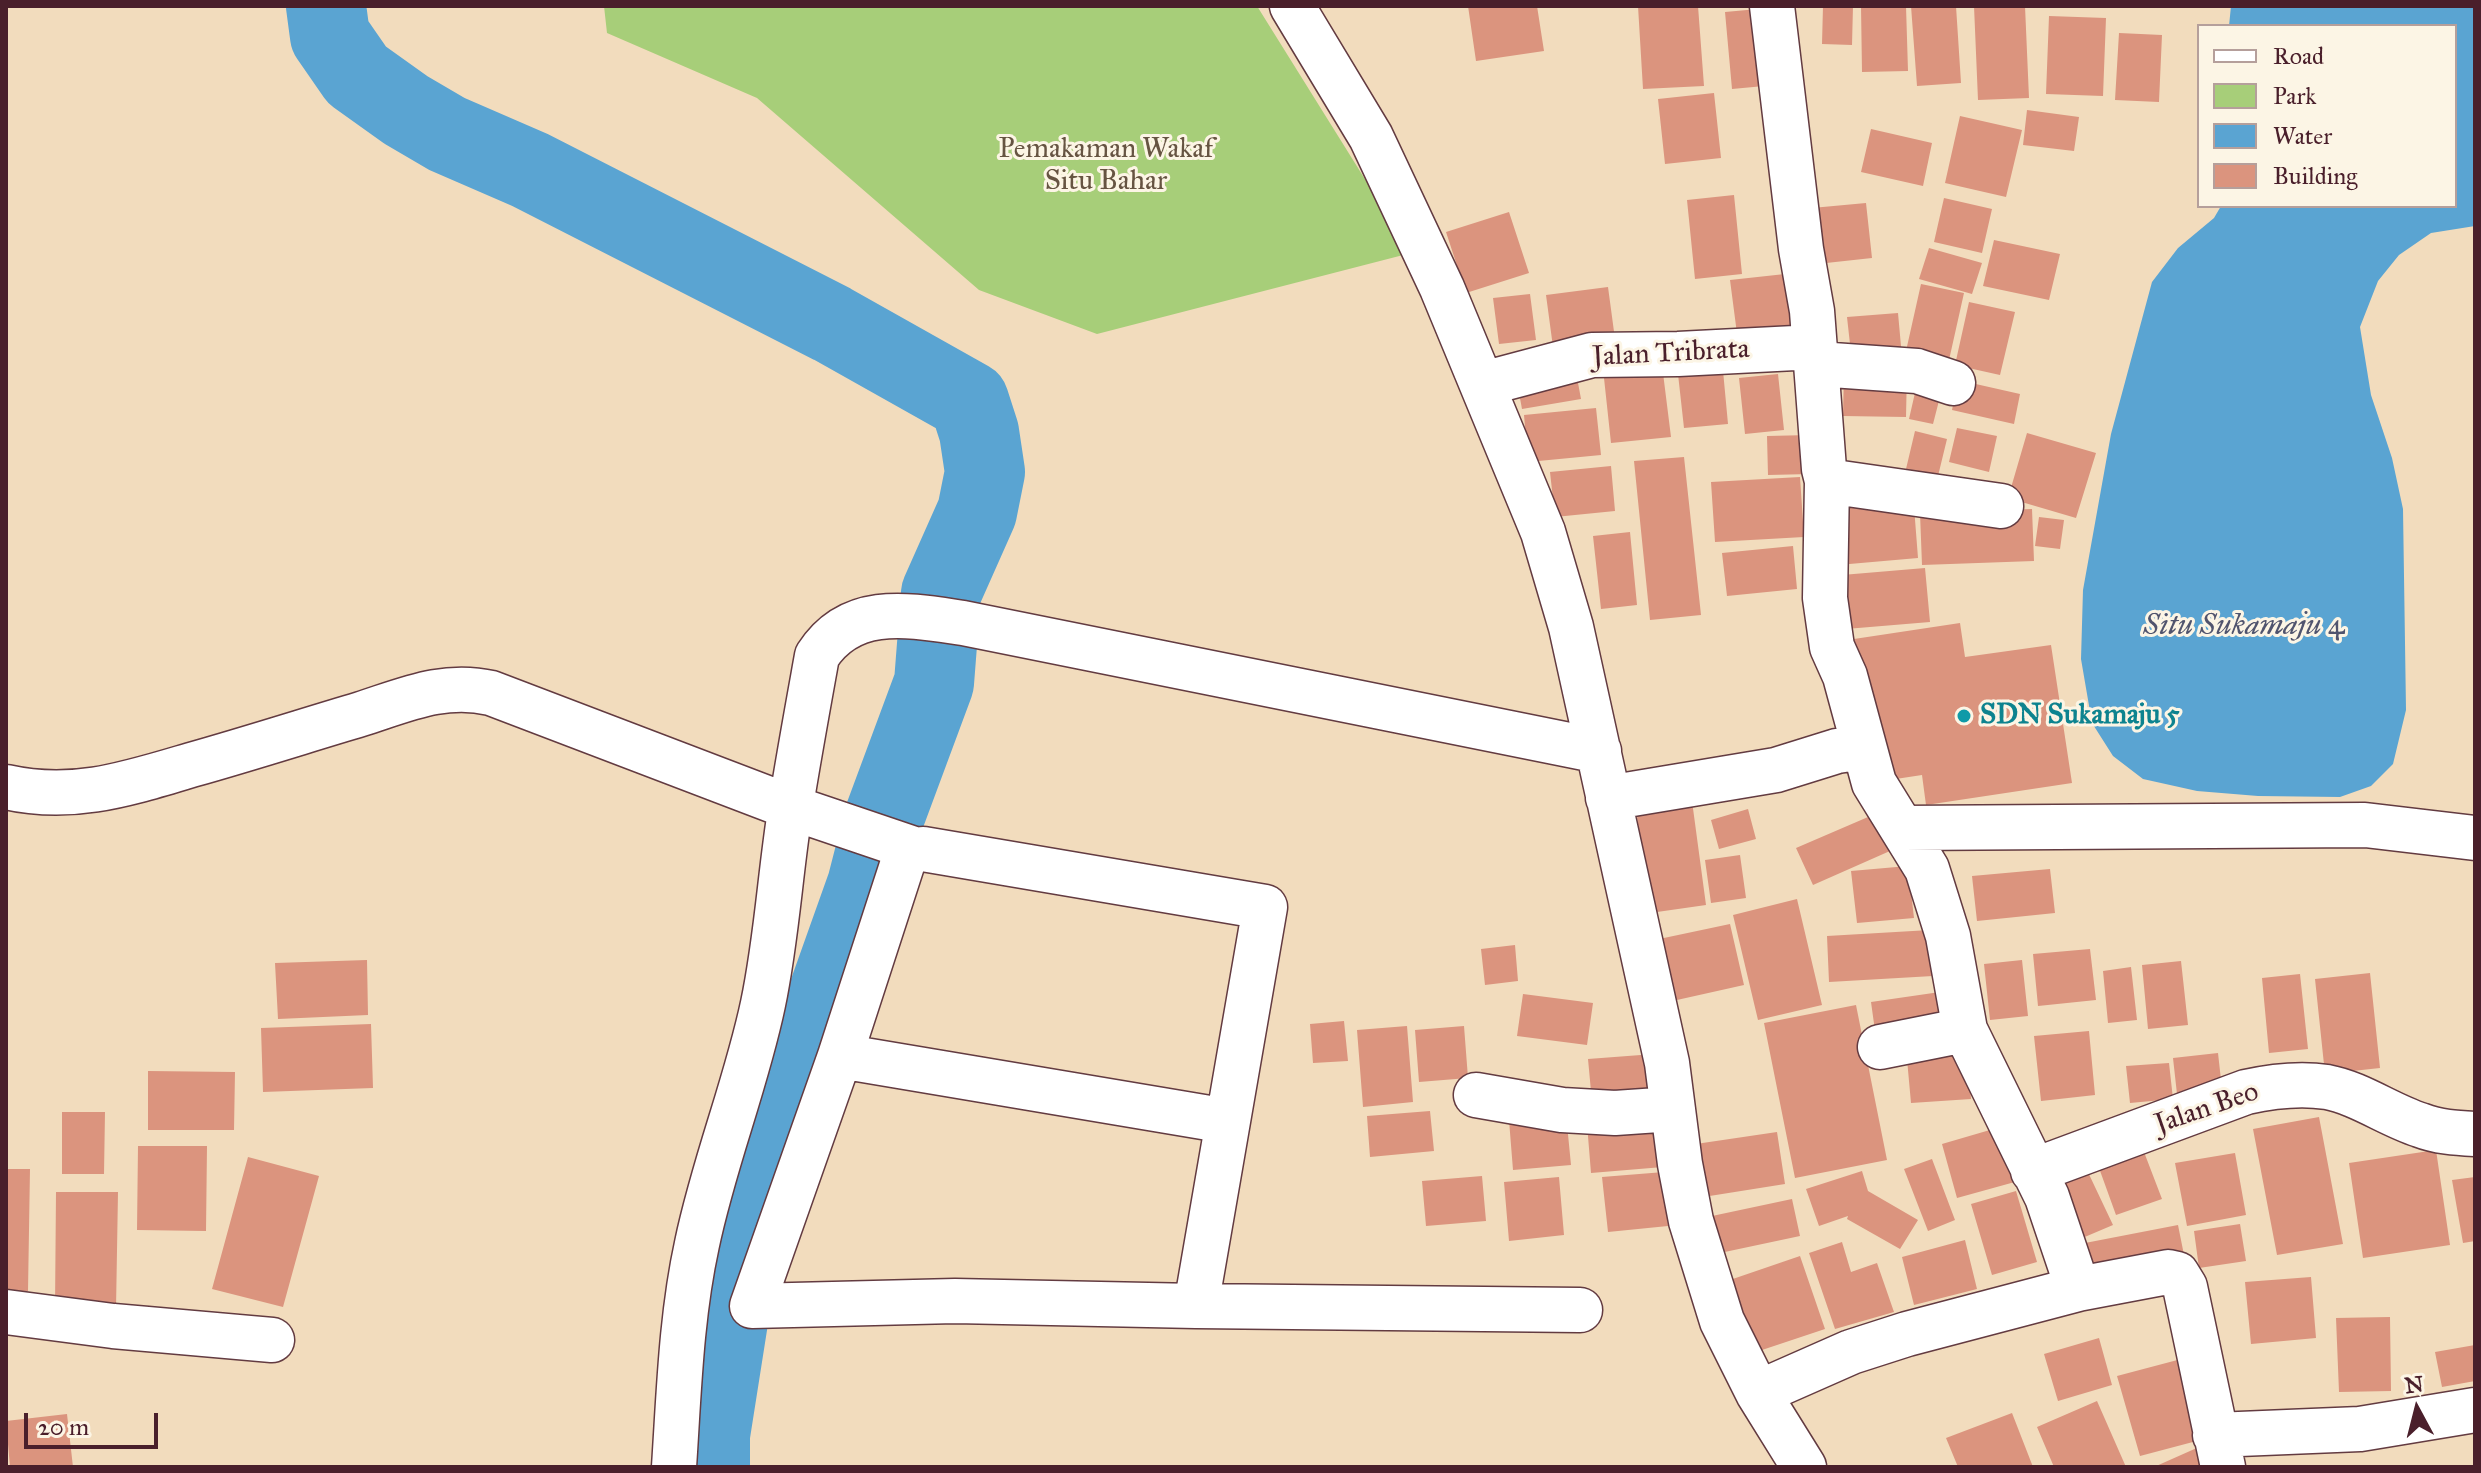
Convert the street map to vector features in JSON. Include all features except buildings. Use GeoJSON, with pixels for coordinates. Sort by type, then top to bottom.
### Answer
{"type":"FeatureCollection","features":[{"type":"Feature","properties":{"kind":"street"},"geometry":{"type":"LineString","coordinates":[[1772,6],[1816,356],[1827,481],[1825,598],[1832,647],[1845,676],[1874,783],[1927,869],[1938,900],[1965,1030],[2047,1197],[2078,1289]]}},
{"type":"Feature","properties":{"kind":"street"},"geometry":{"type":"LineString","coordinates":[[1303,9],[1371,137],[1442,288],[1543,532],[1571,627],[1599,751],[1667,1063],[1680,1164],[1705,1267],[1722,1321],[1758,1393],[1804,1467]]}},
{"type":"Feature","properties":{"kind":"street","name":"Jalan Tribrata"},"geometry":{"type":"LineString","coordinates":[[1483,384],[1592,355],[1678,354],[1816,356],[1917,371],[1953,383]]}},
{"type":"Feature","properties":{"kind":"street"},"geometry":{"type":"LineString","coordinates":[[1827,481],[2001,506]]}},
{"type":"Feature","properties":{"kind":"street"},"geometry":{"type":"LineString","coordinates":[[674,1467],[690,1282],[710,1191],[746,1075],[763,1005],[777,932],[790,807],[817,656],[827,639],[842,628],[879,617],[916,616],[1599,751]]}},
{"type":"Feature","properties":{"kind":"street"},"geometry":{"type":"LineString","coordinates":[[6,787],[59,794],[108,789],[426,693],[469,688],[491,693],[790,807],[914,849],[1265,907],[1196,1306]]}},
{"type":"Feature","properties":{"kind":"street"},"geometry":{"type":"LineString","coordinates":[[1608,798],[1776,770],[1837,751],[1863,747]]}},
{"type":"Feature","properties":{"kind":"street"},"geometry":{"type":"LineString","coordinates":[[1903,828],[2365,825],[2475,838]]}},
{"type":"Feature","properties":{"kind":"street"},"geometry":{"type":"LineString","coordinates":[[914,849],[904,859],[840,1056],[752,1306],[955,1301],[1580,1310]]}},
{"type":"Feature","properties":{"kind":"street"},"geometry":{"type":"LineString","coordinates":[[1880,1047],[1965,1030]]}},
{"type":"Feature","properties":{"kind":"street"},"geometry":{"type":"LineString","coordinates":[[840,1056],[1227,1121]]}},
{"type":"Feature","properties":{"kind":"street","name":"Jalan Beo"},"geometry":{"type":"LineString","coordinates":[[2033,1171],[2246,1092],[2272,1087],[2302,1085],[2330,1088],[2421,1126],[2449,1133],[2475,1134]]}},
{"type":"Feature","properties":{"kind":"street"},"geometry":{"type":"LineString","coordinates":[[1476,1095],[1562,1110],[1615,1113],[1673,1109]]}},
{"type":"Feature","properties":{"kind":"street"},"geometry":{"type":"LineString","coordinates":[[1758,1393],[1851,1352],[2078,1289],[2168,1272],[2177,1274],[2183,1280],[2219,1451],[2475,1410]]}},
{"type":"Feature","properties":{"kind":"street"},"geometry":{"type":"LineString","coordinates":[[6,1312],[113,1326],[272,1340]]}},
{"type":"Feature","properties":{"kind":"green space","name":"Pemakaman Wakaf Situ Bahar"},"geometry":{"type":"Polygon","coordinates":[[[604,6],[1257,6],[1411,253],[1097,334],[979,290],[757,98],[607,33],[604,6]]]}},
{"type":"Feature","properties":{"kind":"water","name":"Situ Sukamaju 4"},"geometry":{"type":"Polygon","coordinates":[[[2231,6],[2475,6],[2475,226],[2431,233],[2399,255],[2378,281],[2360,327],[2371,395],[2392,458],[2403,509],[2406,710],[2393,764],[2371,786],[2340,797],[2258,796],[2197,791],[2143,779],[2113,756],[2092,723],[2081,659],[2083,590],[2111,434],[2152,282],[2178,248],[2214,218],[2220,208],[2457,208],[2457,24],[2229,24],[2231,6]]]}},
{"type":"Feature","properties":{"kind":"waterway"},"geometry":{"type":"LineString","coordinates":[[326,6],[330,36],[357,75],[406,110],[447,134],[530,170],[832,324],[969,401],[979,432],[985,472],[977,512],[941,593],[934,683],[885,815],[867,885],[799,1076],[733,1289],[710,1435],[710,1467]]}},
{"type":"Feature","properties":{"kind":"place","name":"SDN Sukamaju 5"},"geometry":{"type":"Point","coordinates":[1964,716]}}]}
